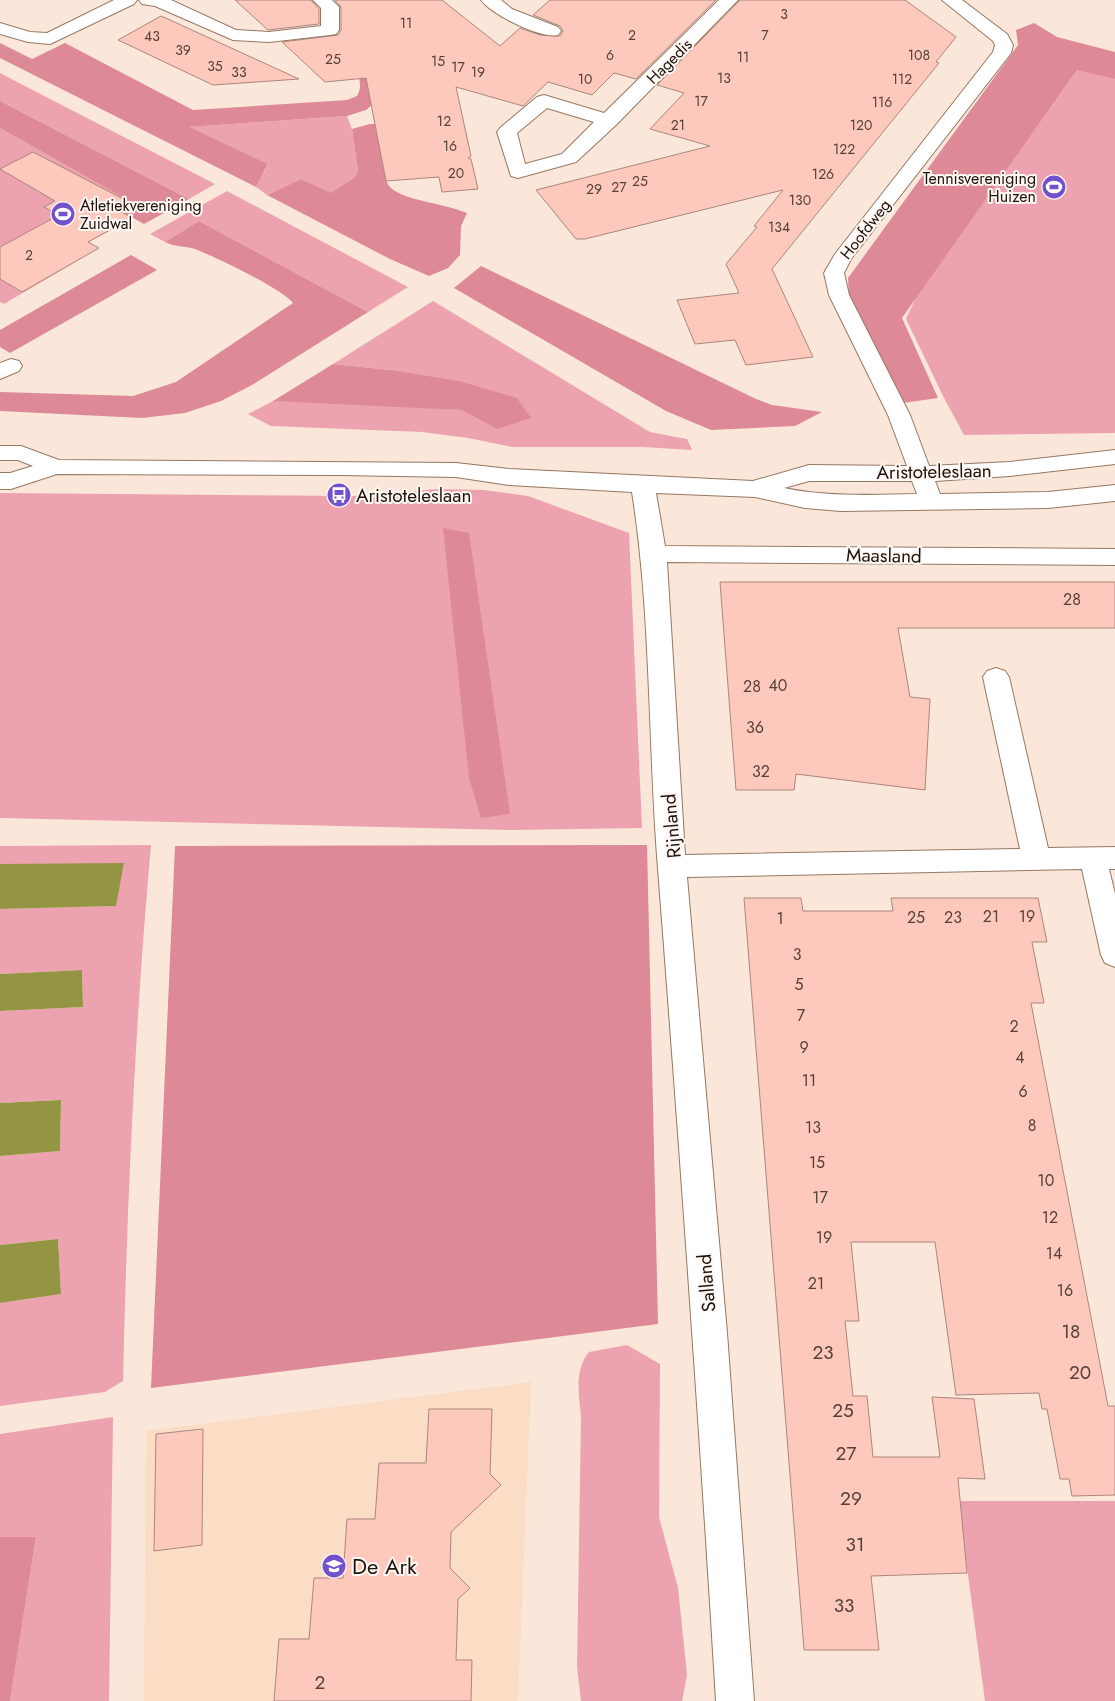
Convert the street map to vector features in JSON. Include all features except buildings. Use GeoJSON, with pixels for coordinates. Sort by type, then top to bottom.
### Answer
{"type":"FeatureCollection","features":[{"type":"Feature","properties":{"kind":"street"},"geometry":{"type":"LineString","coordinates":[[0,28],[28,37],[50,39],[128,0]]}},
{"type":"Feature","properties":{"kind":"street"},"geometry":{"type":"LineString","coordinates":[[148,0],[159,2],[233,35],[269,37],[330,30],[330,7],[322,0]]}},
{"type":"Feature","properties":{"kind":"street"},"geometry":{"type":"LineString","coordinates":[[490,0],[506,13],[552,31]]}},
{"type":"Feature","properties":{"kind":"street","name":"Hagedis"},"geometry":{"type":"LineString","coordinates":[[609,121],[544,101],[507,132],[518,172],[569,158],[609,121],[728,0]]}},
{"type":"Feature","properties":{"kind":"street","name":"Hoofdweg"},"geometry":{"type":"LineString","coordinates":[[930,501],[922,474],[897,410],[839,295],[834,273],[842,258],[1002,53],[1004,45],[1000,38],[951,0]]}},
{"type":"Feature","properties":{"kind":"street","name":"Aristoteleslaan"},"geometry":{"type":"LineString","coordinates":[[0,453],[20,453],[56,467]]}},
{"type":"Feature","properties":{"kind":"street","name":"Aristoteleslaan"},"geometry":{"type":"LineString","coordinates":[[755,489],[809,473],[922,474],[1010,470],[1115,456]]}},
{"type":"Feature","properties":{"kind":"street","name":"Aristoteleslaan"},"geometry":{"type":"LineString","coordinates":[[0,481],[11,481],[56,467],[456,470],[509,477],[755,489],[805,500],[841,503],[1048,500],[1115,493]]}},
{"type":"Feature","properties":{"kind":"street","name":"Rijnland"},"geometry":{"type":"LineString","coordinates":[[643,485],[654,554],[672,866],[1104,858]]}},
{"type":"Feature","properties":{"kind":"street","name":"Maasland"},"geometry":{"type":"LineString","coordinates":[[654,554],[1115,556]]}},
{"type":"Feature","properties":{"kind":"street"},"geometry":{"type":"LineString","coordinates":[[996,677],[1036,858]]}},
{"type":"Feature","properties":{"kind":"street"},"geometry":{"type":"LineString","coordinates":[[1104,858],[1115,955]]}},
{"type":"Feature","properties":{"kind":"street","name":"Salland"},"geometry":{"type":"LineString","coordinates":[[672,866],[710,1333],[735,1701]]}},
{"type":"Feature","properties":{"kind":"shaded area"},"geometry":{"type":"Polygon","coordinates":[[[1034,23],[1057,37],[1115,52],[1115,79],[1077,70],[902,318],[938,398],[903,403],[849,297],[848,278],[1018,45],[1016,30],[1034,23]]]}},
{"type":"Feature","properties":{"kind":"shaded area"},"geometry":{"type":"Polygon","coordinates":[[[0,43],[32,59],[65,43],[193,110],[347,100],[357,96],[360,89],[355,67],[368,66],[375,102],[366,110],[347,116],[189,127],[268,164],[256,187],[0,58],[0,43]]]}},
{"type":"Feature","properties":{"kind":"shaded area","name":"Tennisvereniging Huizen"},"geometry":{"type":"Polygon","coordinates":[[[1078,69],[1115,79],[1115,433],[964,435],[906,319],[917,295],[1078,69]]]}},
{"type":"Feature","properties":{"kind":"shaded area"},"geometry":{"type":"Polygon","coordinates":[[[0,73],[215,184],[189,199],[0,101],[0,73]]]}},
{"type":"Feature","properties":{"kind":"shaded area"},"geometry":{"type":"Polygon","coordinates":[[[0,101],[189,199],[144,224],[119,210],[131,202],[0,128],[0,101]]]}},
{"type":"Feature","properties":{"kind":"shaded area"},"geometry":{"type":"Polygon","coordinates":[[[347,116],[352,129],[358,171],[354,178],[331,194],[301,179],[267,195],[256,187],[268,165],[188,127],[347,116]]]}},
{"type":"Feature","properties":{"kind":"shaded area"},"geometry":{"type":"Polygon","coordinates":[[[375,124],[386,180],[392,189],[410,197],[467,213],[461,226],[460,255],[448,268],[429,276],[390,259],[267,195],[301,179],[331,193],[354,178],[358,171],[352,129],[375,124]]]}},
{"type":"Feature","properties":{"kind":"shaded area","name":"Atletiekvereniging Zuidwal"},"geometry":{"type":"Polygon","coordinates":[[[0,128],[133,203],[119,210],[132,218],[89,242],[99,248],[4,304],[0,302],[0,128]]]}},
{"type":"Feature","properties":{"kind":"shaded area"},"geometry":{"type":"Polygon","coordinates":[[[227,191],[408,287],[368,312],[199,221],[165,242],[150,234],[227,191]]]}},
{"type":"Feature","properties":{"kind":"shaded area"},"geometry":{"type":"Polygon","coordinates":[[[199,221],[368,312],[252,385],[221,401],[185,413],[142,418],[0,411],[0,392],[133,396],[176,382],[293,303],[262,281],[232,266],[195,249],[165,242],[199,221]]]}},
{"type":"Feature","properties":{"kind":"shaded area"},"geometry":{"type":"Polygon","coordinates":[[[131,255],[157,270],[10,353],[0,347],[0,330],[131,255]]]}},
{"type":"Feature","properties":{"kind":"shaded area"},"geometry":{"type":"Polygon","coordinates":[[[481,266],[756,399],[772,405],[822,412],[795,426],[711,430],[666,411],[454,288],[481,266]]]}},
{"type":"Feature","properties":{"kind":"shaded area"},"geometry":{"type":"Polygon","coordinates":[[[433,301],[650,432],[687,439],[692,450],[642,447],[512,447],[468,438],[422,432],[271,426],[248,414],[273,401],[339,402],[461,410],[497,429],[390,370],[333,364],[433,301]]]}},
{"type":"Feature","properties":{"kind":"shaded area"},"geometry":{"type":"Polygon","coordinates":[[[333,364],[390,370],[459,381],[517,398],[531,418],[497,429],[461,410],[273,401],[333,364]]]}},
{"type":"Feature","properties":{"kind":"shaded area"},"geometry":{"type":"Polygon","coordinates":[[[438,489],[484,490],[528,496],[629,533],[642,828],[512,830],[0,818],[0,493],[353,496],[438,489]]]}},
{"type":"Feature","properties":{"kind":"shaded area"},"geometry":{"type":"Polygon","coordinates":[[[443,528],[469,533],[510,814],[481,818],[469,778],[443,528]]]}},
{"type":"Feature","properties":{"kind":"shaded area"},"geometry":{"type":"Polygon","coordinates":[[[151,845],[132,1113],[123,1381],[105,1392],[0,1406],[0,1303],[61,1294],[58,1239],[0,1245],[0,1156],[60,1151],[61,1100],[0,1103],[0,1011],[83,1007],[82,970],[0,974],[0,909],[115,906],[124,864],[0,864],[0,846],[151,845]]]}},
{"type":"Feature","properties":{"kind":"shaded area"},"geometry":{"type":"Polygon","coordinates":[[[647,845],[658,1324],[151,1388],[175,846],[647,845]]]}},
{"type":"Feature","properties":{"kind":"shaded area"},"geometry":{"type":"Polygon","coordinates":[[[124,863],[116,906],[0,909],[0,864],[124,863]]]}},
{"type":"Feature","properties":{"kind":"shaded area"},"geometry":{"type":"Polygon","coordinates":[[[82,970],[83,1007],[0,1011],[0,974],[82,970]]]}},
{"type":"Feature","properties":{"kind":"shaded area"},"geometry":{"type":"Polygon","coordinates":[[[61,1100],[60,1151],[0,1156],[0,1103],[61,1100]]]}},
{"type":"Feature","properties":{"kind":"shaded area"},"geometry":{"type":"Polygon","coordinates":[[[58,1239],[61,1294],[0,1303],[0,1245],[58,1239]]]}},
{"type":"Feature","properties":{"kind":"shaded area"},"geometry":{"type":"Polygon","coordinates":[[[627,1345],[660,1364],[659,1517],[678,1588],[687,1675],[682,1701],[581,1701],[577,1667],[581,1417],[579,1375],[584,1359],[589,1352],[627,1345]]]}},
{"type":"Feature","properties":{"kind":"shaded area","name":"De Ark"},"geometry":{"type":"Polygon","coordinates":[[[531,1382],[518,1701],[144,1701],[146,1431],[531,1382]]]}},
{"type":"Feature","properties":{"kind":"shaded area"},"geometry":{"type":"Polygon","coordinates":[[[113,1417],[109,1701],[10,1701],[36,1537],[0,1537],[0,1434],[113,1417]]]}},
{"type":"Feature","properties":{"kind":"shaded area"},"geometry":{"type":"Polygon","coordinates":[[[958,1501],[1115,1501],[1115,1701],[985,1701],[958,1501]]]}},
{"type":"Feature","properties":{"kind":"shaded area"},"geometry":{"type":"Polygon","coordinates":[[[0,1537],[36,1537],[10,1701],[0,1701],[0,1537]]]}},
{"type":"Feature","properties":{"kind":"place","name":"Tennisvereniging Huizen"},"geometry":{"type":"Point","coordinates":[1054,187]}},
{"type":"Feature","properties":{"kind":"place","name":"Atletiekvereniging Zuidwal"},"geometry":{"type":"Point","coordinates":[63,214]}},
{"type":"Feature","properties":{"kind":"place","name":"Aristoteleslaan"},"geometry":{"type":"Point","coordinates":[339,495]}},
{"type":"Feature","properties":{"kind":"place","name":"De Ark"},"geometry":{"type":"Point","coordinates":[334,1566]}}]}
